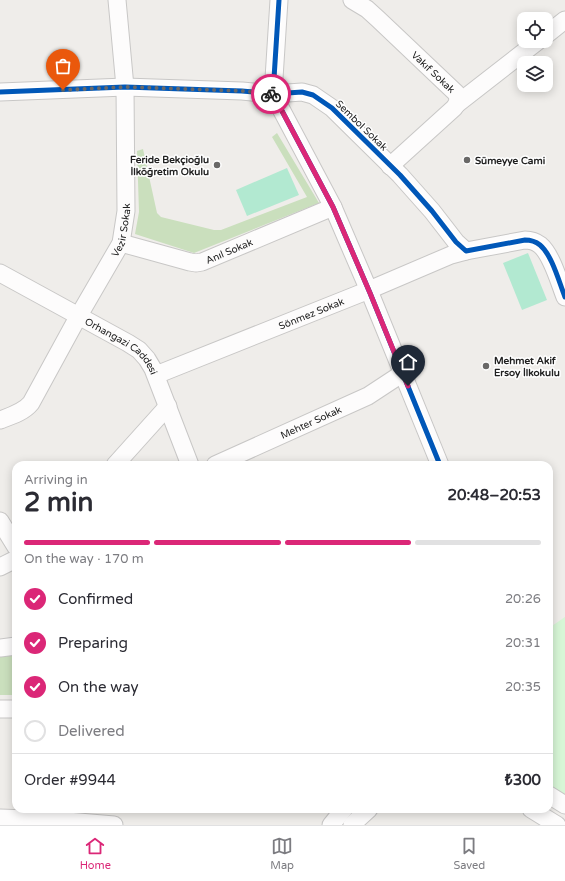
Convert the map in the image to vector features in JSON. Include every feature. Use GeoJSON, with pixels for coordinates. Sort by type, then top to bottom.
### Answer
{"type":"FeatureCollection","features":[{"type":"Feature","properties":{"kind":"street","name":"Vezir Sokak"},"geometry":{"type":"LineString","coordinates":[[0,420],[20,412],[29,406],[121,243],[126,211],[125,87],[117,0]]}},
{"type":"Feature","properties":{"kind":"street"},"geometry":{"type":"LineString","coordinates":[[279,0],[273,94],[333,207],[369,290],[438,461]]}},
{"type":"Feature","properties":{"kind":"street","name":"Vakıf Sokak"},"geometry":{"type":"LineString","coordinates":[[352,0],[367,9],[456,93],[458,101],[454,108],[390,166]]}},
{"type":"Feature","properties":{"kind":"street"},"geometry":{"type":"LineString","coordinates":[[553,29],[565,20]]}},
{"type":"Feature","properties":{"kind":"street"},"geometry":{"type":"LineString","coordinates":[[457,104],[529,48]]}},
{"type":"Feature","properties":{"kind":"street","name":"Sembol Sokak"},"geometry":{"type":"LineString","coordinates":[[0,92],[125,87],[242,91],[273,94],[302,92],[313,95],[332,108],[390,166],[418,195],[456,242],[466,251]]}},
{"type":"Feature","properties":{"kind":"street","name":"Anıl Sokak"},"geometry":{"type":"LineString","coordinates":[[121,243],[190,262],[202,262],[333,207]]}},
{"type":"Feature","properties":{"kind":"street"},"geometry":{"type":"LineString","coordinates":[[466,251],[525,240],[533,240],[546,251],[565,297]]}},
{"type":"Feature","properties":{"kind":"street","name":"Sönmez Sokak"},"geometry":{"type":"LineString","coordinates":[[156,375],[369,290],[451,255],[466,251]]}},
{"type":"Feature","properties":{"kind":"street","name":"Orhangazi Caddesi"},"geometry":{"type":"LineString","coordinates":[[0,273],[139,350],[147,359],[156,375],[189,461]]}},
{"type":"Feature","properties":{"kind":"street","name":"Mehter Sokak"},"geometry":{"type":"LineString","coordinates":[[224,461],[368,396],[403,373]]}},
{"type":"Feature","properties":{"kind":"street"},"geometry":{"type":"LineString","coordinates":[[119,461],[168,406]]}},
{"type":"Feature","properties":{"kind":"street"},"geometry":{"type":"LineString","coordinates":[[0,521],[12,540]]}},
{"type":"Feature","properties":{"kind":"street"},"geometry":{"type":"LineString","coordinates":[[0,567],[12,561]]}},
{"type":"Feature","properties":{"kind":"street"},"geometry":{"type":"LineString","coordinates":[[0,648],[12,646]]}},
{"type":"Feature","properties":{"kind":"street"},"geometry":{"type":"LineString","coordinates":[[0,709],[12,709]]}},
{"type":"Feature","properties":{"kind":"street"},"geometry":{"type":"LineString","coordinates":[[553,798],[565,805]]}},
{"type":"Feature","properties":{"kind":"street"},"geometry":{"type":"LineString","coordinates":[[331,825],[341,813]]}},
{"type":"Feature","properties":{"kind":"street"},"geometry":{"type":"LineString","coordinates":[[352,825],[365,813]]}},
{"type":"Feature","properties":{"kind":"street"},"geometry":{"type":"LineString","coordinates":[[538,813],[557,825]]}},
{"type":"Feature","properties":{"kind":"street"},"geometry":{"type":"LineString","coordinates":[[0,818],[55,818],[114,825]]}},
{"type":"Feature","properties":{"kind":"green space"},"geometry":{"type":"Polygon","coordinates":[[[277,133],[319,203],[194,253],[135,234],[139,212],[137,151],[143,149],[157,213],[161,217],[214,230],[221,230],[307,197],[272,137],[277,133]]]}},
{"type":"Feature","properties":{"kind":"green space"},"geometry":{"type":"Polygon","coordinates":[[[287,168],[299,195],[247,216],[236,190],[287,168]]]}},
{"type":"Feature","properties":{"kind":"green space"},"geometry":{"type":"Polygon","coordinates":[[[528,253],[547,300],[522,310],[503,263],[528,253]]]}},
{"type":"Feature","properties":{"kind":"green space"},"geometry":{"type":"Polygon","coordinates":[[[565,617],[565,795],[553,789],[553,625],[565,617]]]}},
{"type":"Feature","properties":{"kind":"green space"},"geometry":{"type":"Polygon","coordinates":[[[12,654],[12,695],[0,695],[0,656],[12,654]]]}},
{"type":"Feature","properties":{"kind":"cycle path"},"geometry":{"type":"LineString","coordinates":[[279,0],[273,94],[333,207],[370,293],[438,461]]}},
{"type":"Feature","properties":{"kind":"cycle path"},"geometry":{"type":"LineString","coordinates":[[0,92],[125,87],[242,91],[273,94],[302,92],[313,95],[332,108],[400,175],[432,211],[456,242],[466,251],[525,240],[536,243],[540,245],[548,255],[555,269],[565,297]]}},
{"type":"Feature","properties":{"kind":"way so far"},"geometry":{"type":"LineString","coordinates":[[63,90],[125,87],[242,91],[271,94]]}},
{"type":"Feature","properties":{"kind":"place","name":"Sümeyye Cami"},"geometry":{"type":"Point","coordinates":[467,160]}},
{"type":"Feature","properties":{"kind":"place","name":"Feride Bekçioğlu İlköğretim Okulu"},"geometry":{"type":"Point","coordinates":[217,165]}},
{"type":"Feature","properties":{"kind":"place","name":"Mehmet Akif Ersoy İlkokulu"},"geometry":{"type":"Point","coordinates":[486,366]}},
{"type":"Feature","properties":{"kind":"route"},"geometry":{"type":"LineString","coordinates":[[271,94],[273,94],[333,207],[408,386]]}}]}
